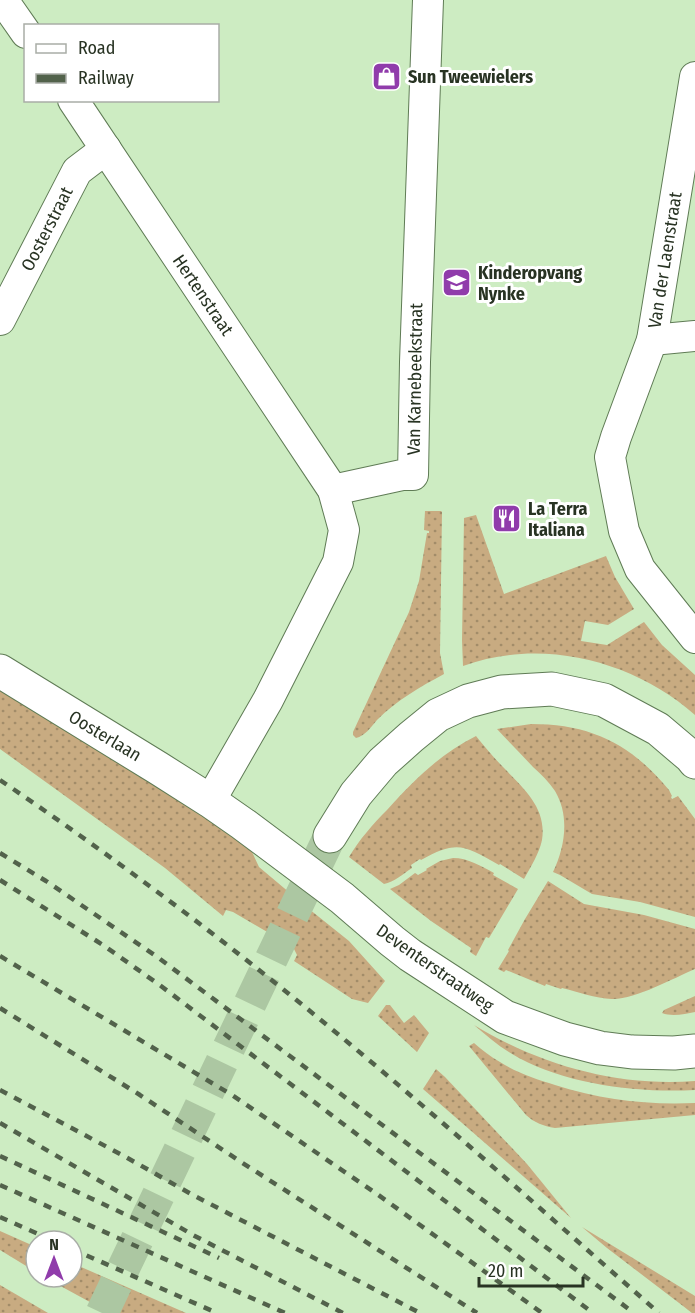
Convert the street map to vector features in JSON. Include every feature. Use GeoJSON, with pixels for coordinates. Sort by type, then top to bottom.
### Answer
{"type":"FeatureCollection","features":[{"type":"Feature","properties":{"kind":"street"},"geometry":{"type":"LineString","coordinates":[[3,0],[24,30]]}},
{"type":"Feature","properties":{"kind":"street","name":"Van Karnebeekstraat"},"geometry":{"type":"LineString","coordinates":[[333,490],[413,475],[415,351],[428,0]]}},
{"type":"Feature","properties":{"kind":"street","name":"Van der Laenstraat"},"geometry":{"type":"LineString","coordinates":[[695,77],[652,340],[610,457],[624,531],[640,569],[695,638]]}},
{"type":"Feature","properties":{"kind":"street","name":"Hertenstraat"},"geometry":{"type":"LineString","coordinates":[[74,102],[333,490]]}},
{"type":"Feature","properties":{"kind":"street","name":"Oosterstraat"},"geometry":{"type":"LineString","coordinates":[[0,320],[77,171],[106,149]]}},
{"type":"Feature","properties":{"kind":"street"},"geometry":{"type":"LineString","coordinates":[[652,340],[695,336]]}},
{"type":"Feature","properties":{"kind":"street"},"geometry":{"type":"LineString","coordinates":[[210,801],[268,700],[338,562],[344,530],[333,490]]}},
{"type":"Feature","properties":{"kind":"street","name":"Oosterlaan"},"geometry":{"type":"LineString","coordinates":[[0,671],[210,801]]}},
{"type":"Feature","properties":{"kind":"street"},"geometry":{"type":"LineString","coordinates":[[330,836],[356,794],[383,762],[411,737],[438,715],[468,701],[502,692],[552,689],[604,700],[658,729],[695,762]]}},
{"type":"Feature","properties":{"kind":"street","name":"Deventerstraatweg"},"geometry":{"type":"LineString","coordinates":[[210,801],[342,898],[410,955],[505,1017],[565,1039],[600,1048],[632,1052],[695,1051]]}},
{"type":"Feature","properties":{"kind":"shaded area"},"geometry":{"type":"Polygon","coordinates":[[[425,511],[442,512],[440,653],[444,674],[401,700],[365,733],[356,738],[353,732],[409,612],[419,581],[427,533],[429,533],[424,530],[425,511]]]}},
{"type":"Feature","properties":{"kind":"shaded area"},"geometry":{"type":"Polygon","coordinates":[[[476,515],[504,594],[606,556],[615,577],[634,609],[608,625],[585,621],[581,641],[607,645],[644,622],[662,645],[695,675],[695,715],[671,696],[644,680],[586,659],[524,654],[493,658],[463,666],[464,518],[476,515]]]}},
{"type":"Feature","properties":{"kind":"shaded area"},"geometry":{"type":"Polygon","coordinates":[[[0,688],[200,812],[252,852],[259,867],[349,941],[385,981],[368,1003],[352,999],[294,961],[297,955],[293,947],[233,912],[226,910],[223,916],[165,868],[0,749],[0,688]]]}},
{"type":"Feature","properties":{"kind":"shaded area"},"geometry":{"type":"Polygon","coordinates":[[[531,724],[573,728],[608,740],[640,760],[669,790],[672,799],[678,796],[695,819],[695,917],[640,902],[592,894],[553,872],[564,832],[560,801],[548,781],[497,729],[531,724]]]}},
{"type":"Feature","properties":{"kind":"shaded area"},"geometry":{"type":"Polygon","coordinates":[[[476,736],[526,792],[541,818],[543,829],[541,845],[524,879],[500,864],[468,849],[452,848],[420,859],[402,875],[384,884],[349,857],[371,827],[418,778],[439,759],[476,736]]]}},
{"type":"Feature","properties":{"kind":"shaded area"},"geometry":{"type":"Polygon","coordinates":[[[453,858],[464,859],[479,865],[518,889],[476,956],[470,952],[471,948],[390,889],[415,873],[418,875],[440,861],[453,858]]]}},
{"type":"Feature","properties":{"kind":"shaded area"},"geometry":{"type":"Polygon","coordinates":[[[548,881],[584,904],[644,915],[695,929],[695,969],[631,996],[612,999],[546,984],[545,986],[498,969],[548,881]]]}},
{"type":"Feature","properties":{"kind":"shaded area"},"geometry":{"type":"Polygon","coordinates":[[[695,996],[695,1012],[674,1015],[662,1013],[664,1010],[695,996]]]}},
{"type":"Feature","properties":{"kind":"shaded area"},"geometry":{"type":"Polygon","coordinates":[[[386,1005],[390,1005],[404,1023],[414,1015],[429,1033],[417,1052],[378,1016],[386,1005]]]}},
{"type":"Feature","properties":{"kind":"shaded area"},"geometry":{"type":"Polygon","coordinates":[[[474,1025],[499,1039],[552,1062],[608,1076],[637,1080],[695,1081],[695,1090],[628,1088],[560,1075],[513,1054],[495,1043],[474,1025]]]}},
{"type":"Feature","properties":{"kind":"shaded area"},"geometry":{"type":"Polygon","coordinates":[[[474,1043],[506,1066],[548,1083],[624,1100],[695,1103],[695,1115],[555,1128],[543,1125],[526,1115],[469,1046],[474,1043]]]}},
{"type":"Feature","properties":{"kind":"shaded area"},"geometry":{"type":"Polygon","coordinates":[[[436,1069],[527,1164],[571,1218],[423,1089],[436,1069]]]}},
{"type":"Feature","properties":{"kind":"shaded area"},"geometry":{"type":"Polygon","coordinates":[[[582,1227],[695,1296],[695,1313],[692,1313],[582,1227]]]}},
{"type":"Feature","properties":{"kind":"shaded area"},"geometry":{"type":"Polygon","coordinates":[[[0,1231],[24,1242],[24,1265],[0,1250],[0,1231]]]}},
{"type":"Feature","properties":{"kind":"shaded area"},"geometry":{"type":"Polygon","coordinates":[[[84,1268],[186,1313],[110,1313],[66,1289],[84,1289],[84,1268]]]}},
{"type":"Feature","properties":{"kind":"shaded area"},"geometry":{"type":"Polygon","coordinates":[[[0,1285],[48,1313],[0,1313],[0,1285]]]}},
{"type":"Feature","properties":{"kind":"tunnel"},"geometry":{"type":"LineString","coordinates":[[102,1313],[330,836]]}},
{"type":"Feature","properties":{"kind":"railway"},"geometry":{"type":"LineString","coordinates":[[0,780],[81,836],[278,985],[446,1126],[659,1313]]}},
{"type":"Feature","properties":{"kind":"railway"},"geometry":{"type":"LineString","coordinates":[[0,853],[46,881],[156,956],[634,1313]]}},
{"type":"Feature","properties":{"kind":"railway"},"geometry":{"type":"LineString","coordinates":[[0,880],[103,945],[161,986],[593,1313]]}},
{"type":"Feature","properties":{"kind":"railway"},"geometry":{"type":"LineString","coordinates":[[0,956],[232,1095],[377,1194],[542,1313]]}},
{"type":"Feature","properties":{"kind":"railway"},"geometry":{"type":"LineString","coordinates":[[0,1008],[140,1095],[477,1313]]}},
{"type":"Feature","properties":{"kind":"railway"},"geometry":{"type":"LineString","coordinates":[[0,1090],[191,1194],[420,1313]]}},
{"type":"Feature","properties":{"kind":"railway"},"geometry":{"type":"LineString","coordinates":[[0,1123],[193,1235],[343,1313]]}},
{"type":"Feature","properties":{"kind":"railway"},"geometry":{"type":"LineString","coordinates":[[0,1156],[219,1258]]}},
{"type":"Feature","properties":{"kind":"railway"},"geometry":{"type":"LineString","coordinates":[[0,1185],[285,1313]]}},
{"type":"Feature","properties":{"kind":"railway"},"geometry":{"type":"LineString","coordinates":[[0,1217],[27,1229]]}},
{"type":"Feature","properties":{"kind":"railway"},"geometry":{"type":"LineString","coordinates":[[84,1254],[217,1313]]}},
{"type":"Feature","properties":{"kind":"place","name":"Sun Tweewielers"},"geometry":{"type":"Point","coordinates":[387,77]}},
{"type":"Feature","properties":{"kind":"place","name":"Kinderopvang Nynke"},"geometry":{"type":"Point","coordinates":[457,283]}},
{"type":"Feature","properties":{"kind":"place","name":"La Terra Italiana"},"geometry":{"type":"Point","coordinates":[507,519]}}]}
